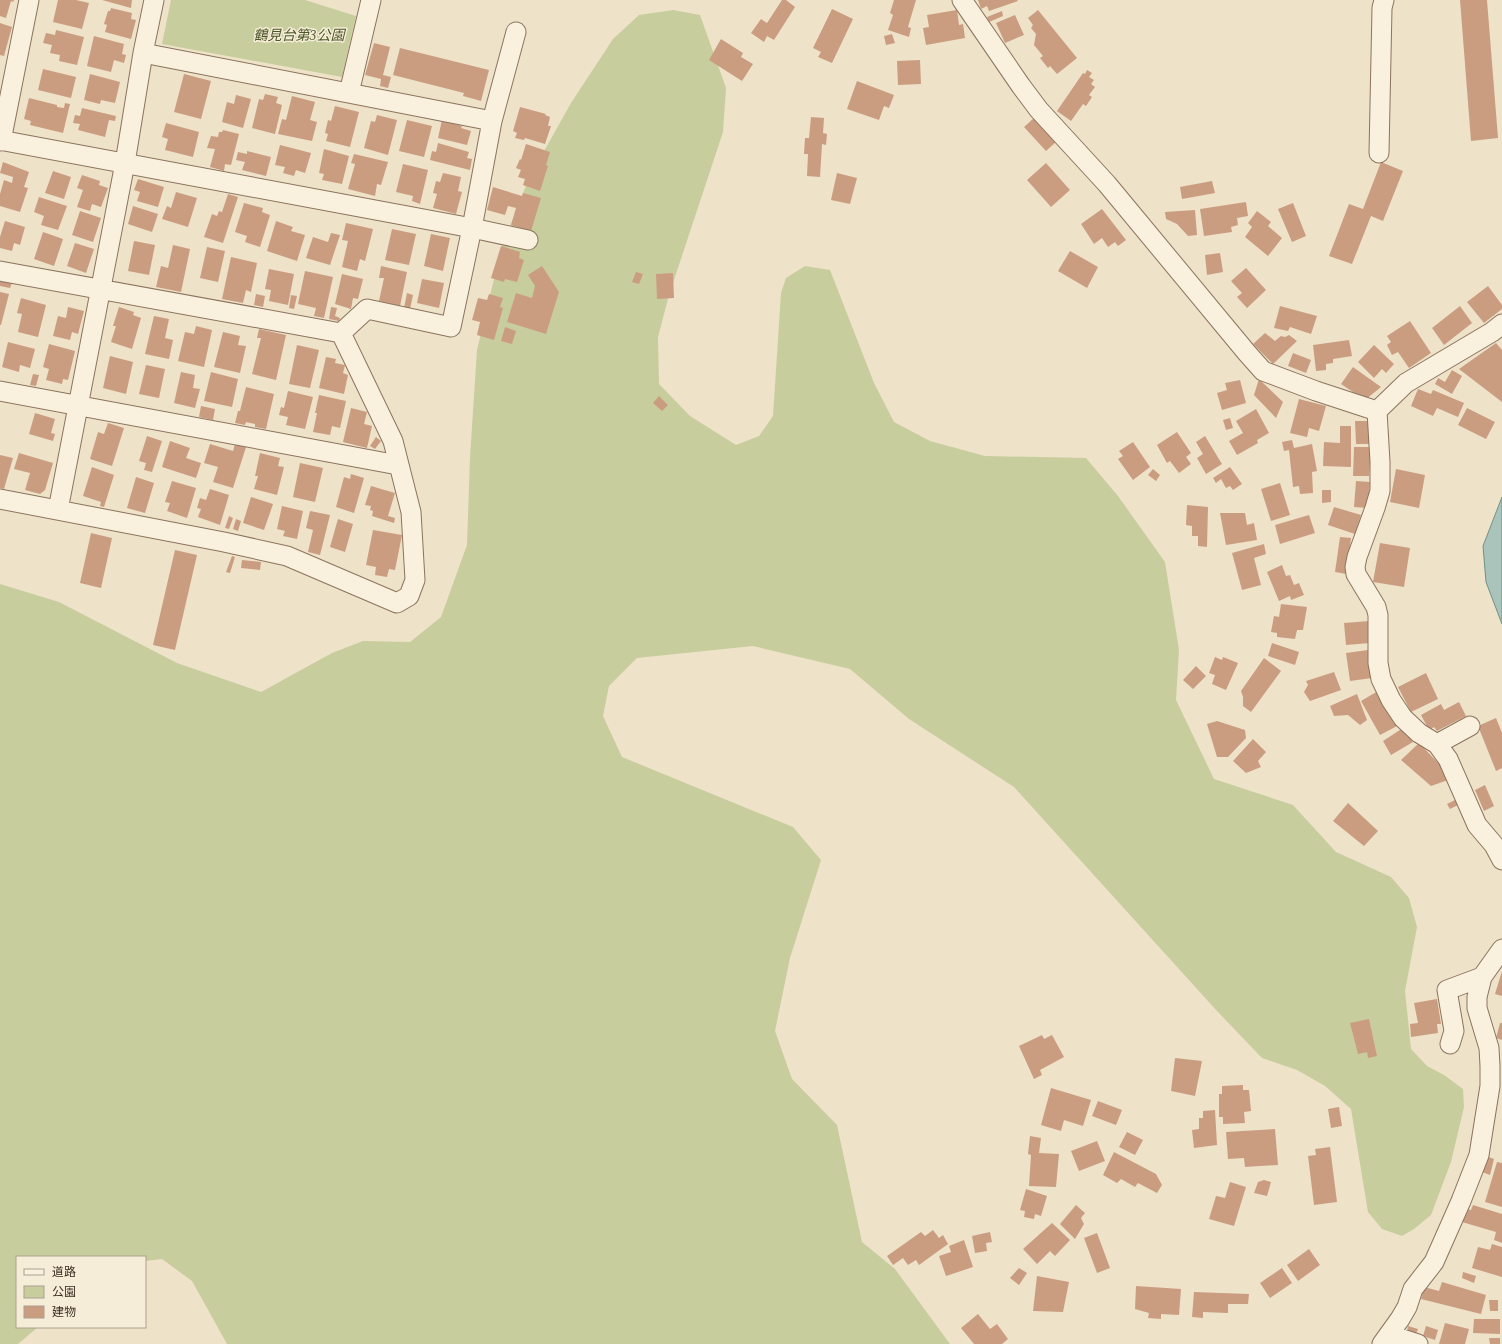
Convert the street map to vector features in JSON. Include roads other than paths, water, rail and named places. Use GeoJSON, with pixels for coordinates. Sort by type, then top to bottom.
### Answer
{"type":"FeatureCollection","features":[{"type":"Feature","properties":{"kind":"street"},"geometry":{"type":"LineString","coordinates":[[28,0],[0,141],[472,228],[528,240]]}},
{"type":"Feature","properties":{"kind":"street"},"geometry":{"type":"LineString","coordinates":[[58,510],[154,0]]}},
{"type":"Feature","properties":{"kind":"street"},"geometry":{"type":"LineString","coordinates":[[349,93],[371,0]]}},
{"type":"Feature","properties":{"kind":"street"},"geometry":{"type":"LineString","coordinates":[[962,0],[1039,110],[1107,184],[1263,371],[1316,391],[1377,411]]}},
{"type":"Feature","properties":{"kind":"street"},"geometry":{"type":"LineString","coordinates":[[1379,153],[1382,8],[1384,0]]}},
{"type":"Feature","properties":{"kind":"street"},"geometry":{"type":"LineString","coordinates":[[341,333],[367,309],[451,327],[472,228],[492,121],[516,32]]}},
{"type":"Feature","properties":{"kind":"street"},"geometry":{"type":"LineString","coordinates":[[143,53],[492,121]]}},
{"type":"Feature","properties":{"kind":"street"},"geometry":{"type":"LineString","coordinates":[[0,271],[341,333]]}},
{"type":"Feature","properties":{"kind":"street"},"geometry":{"type":"LineString","coordinates":[[1502,324],[1492,332],[1406,383],[1377,411],[1380,491],[1357,557],[1355,567],[1356,574],[1376,608],[1378,615],[1378,663],[1381,679],[1391,700],[1403,718],[1419,733],[1437,744],[1448,759],[1477,824],[1494,845],[1502,860]]}},
{"type":"Feature","properties":{"kind":"street"},"geometry":{"type":"LineString","coordinates":[[0,498],[224,542],[287,556],[397,603],[409,596],[415,580],[411,512],[393,441],[341,333]]}},
{"type":"Feature","properties":{"kind":"street"},"geometry":{"type":"LineString","coordinates":[[0,391],[398,465]]}},
{"type":"Feature","properties":{"kind":"street"},"geometry":{"type":"LineString","coordinates":[[1437,744],[1470,726]]}},
{"type":"Feature","properties":{"kind":"street"},"geometry":{"type":"LineString","coordinates":[[1418,1344],[1386,1339],[1407,1307],[1413,1289],[1434,1262],[1461,1201],[1479,1155],[1490,1086],[1489,1048],[1477,1008],[1477,997],[1482,977],[1502,950]]}},
{"type":"Feature","properties":{"kind":"street"},"geometry":{"type":"LineString","coordinates":[[1450,1044],[1454,1031],[1447,990],[1482,977]]}},
{"type":"Feature","properties":{"kind":"water"},"geometry":{"type":"Polygon","coordinates":[[[1502,497],[1502,624],[1486,582],[1483,546],[1502,497]]]}},
{"type":"Feature","properties":{"kind":"park label","name":"鶴見台第3公園"},"geometry":{"type":"Point","coordinates":[299,35]}}]}
